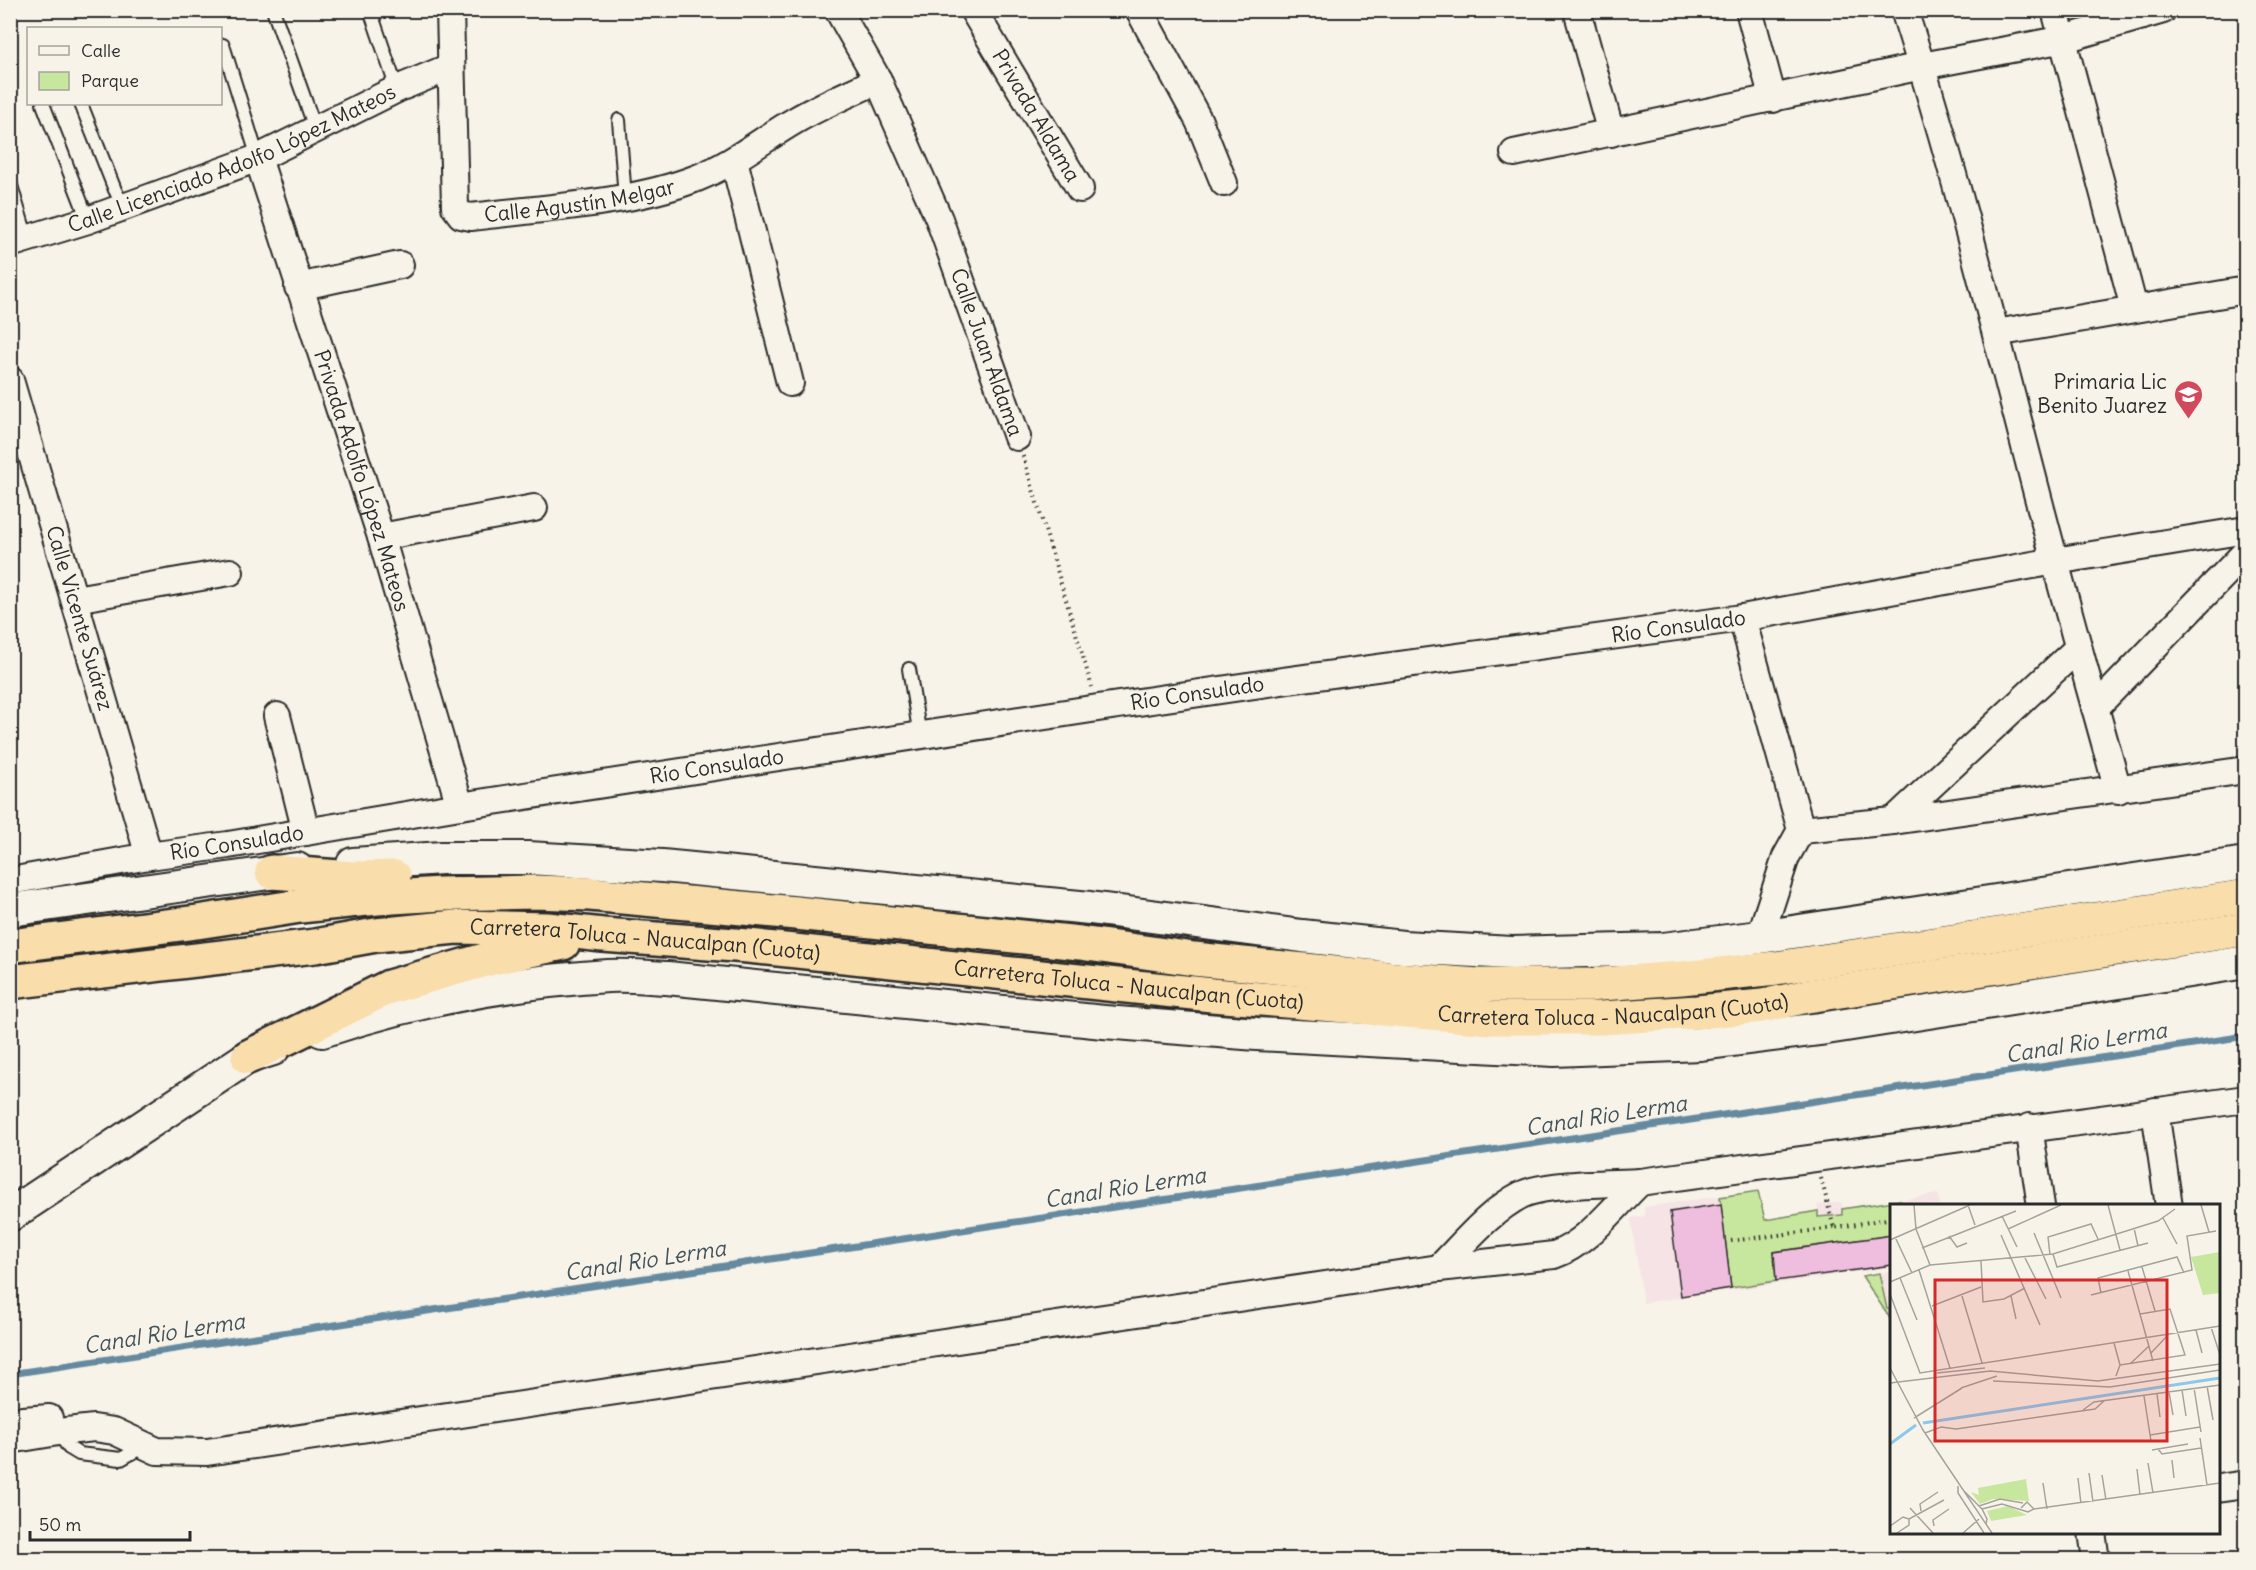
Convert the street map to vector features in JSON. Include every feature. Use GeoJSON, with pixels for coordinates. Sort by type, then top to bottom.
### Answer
{"type":"FeatureCollection","features":[{"type":"Feature","properties":{"kind":"highway"},"geometry":{"type":"LineString","coordinates":[[272,872],[353,878],[489,874],[578,878],[650,900]]}},
{"type":"Feature","properties":{"kind":"highway","name":"Carretera Toluca - Naucalpan (Cuota)"},"geometry":{"type":"LineString","coordinates":[[10,946],[300,906],[377,898],[536,892],[650,900],[1056,940],[1194,959],[1395,979],[1479,985],[1587,985],[1776,968],[2246,897]]}},
{"type":"Feature","properties":{"kind":"highway","name":"Carretera Toluca - Naucalpan (Cuota)"},"geometry":{"type":"LineString","coordinates":[[10,981],[315,946],[376,935],[456,927],[547,928],[1406,1012],[1492,1018],[1601,1018],[1762,1006],[1808,996],[2246,929]]}},
{"type":"Feature","properties":{"kind":"highway"},"geometry":{"type":"LineString","coordinates":[[248,1057],[389,987],[492,958],[603,935]]}},
{"type":"Feature","properties":{"kind":"street","name":"Calle Agustín Melgar"},"geometry":{"type":"LineString","coordinates":[[450,10],[455,207],[461,215],[471,217],[625,198],[670,188],[699,178],[734,160],[796,120],[878,80]]}},
{"type":"Feature","properties":{"kind":"street","name":"Calle Juan Aldama"},"geometry":{"type":"LineString","coordinates":[[838,10],[878,80],[939,219],[1017,437]]}},
{"type":"Feature","properties":{"kind":"street","name":"Privada Aldama"},"geometry":{"type":"LineString","coordinates":[[973,10],[1080,189]]}},
{"type":"Feature","properties":{"kind":"street"},"geometry":{"type":"LineString","coordinates":[[1138,10],[1198,121],[1224,183]]}},
{"type":"Feature","properties":{"kind":"street"},"geometry":{"type":"LineString","coordinates":[[1577,10],[1611,133]]}},
{"type":"Feature","properties":{"kind":"street"},"geometry":{"type":"LineString","coordinates":[[1749,10],[1773,99]]}},
{"type":"Feature","properties":{"kind":"street"},"geometry":{"type":"LineString","coordinates":[[1904,10],[1922,66],[1996,333],[2055,561],[2118,790]]}},
{"type":"Feature","properties":{"kind":"street"},"geometry":{"type":"LineString","coordinates":[[2055,10],[2134,309]]}},
{"type":"Feature","properties":{"kind":"street"},"geometry":{"type":"LineString","coordinates":[[1514,153],[1922,66],[2064,39],[2163,10]]}},
{"type":"Feature","properties":{"kind":"street","name":"Calle Licenciado Adolfo López Mateos"},"geometry":{"type":"LineString","coordinates":[[19,242],[88,220],[258,158],[397,89],[450,67]]}},
{"type":"Feature","properties":{"kind":"street","name":"Privada Adolfo López Mateos"},"geometry":{"type":"LineString","coordinates":[[258,158],[381,537],[460,806]]}},
{"type":"Feature","properties":{"kind":"street"},"geometry":{"type":"LineString","coordinates":[[734,160],[790,383]]}},
{"type":"Feature","properties":{"kind":"street"},"geometry":{"type":"LineString","coordinates":[[298,287],[400,265]]}},
{"type":"Feature","properties":{"kind":"street"},"geometry":{"type":"LineString","coordinates":[[1996,333],[2246,290]]}},
{"type":"Feature","properties":{"kind":"street","name":"Calle Vicente Suárez"},"geometry":{"type":"LineString","coordinates":[[10,380],[149,856]]}},
{"type":"Feature","properties":{"kind":"street"},"geometry":{"type":"LineString","coordinates":[[381,537],[534,508]]}},
{"type":"Feature","properties":{"kind":"street","name":"Río Consulado"},"geometry":{"type":"LineString","coordinates":[[10,881],[149,856],[460,806],[1098,708],[1742,618],[2055,561],[2246,530]]}},
{"type":"Feature","properties":{"kind":"street"},"geometry":{"type":"LineString","coordinates":[[2095,708],[2246,552]]}},
{"type":"Feature","properties":{"kind":"street"},"geometry":{"type":"LineString","coordinates":[[75,599],[230,572]]}},
{"type":"Feature","properties":{"kind":"street"},"geometry":{"type":"LineString","coordinates":[[1742,618],[1801,830],[1785,858],[1760,937]]}},
{"type":"Feature","properties":{"kind":"street"},"geometry":{"type":"LineString","coordinates":[[1893,820],[2079,648]]}},
{"type":"Feature","properties":{"kind":"street"},"geometry":{"type":"LineString","coordinates":[[277,716],[306,832]]}},
{"type":"Feature","properties":{"kind":"street"},"geometry":{"type":"LineString","coordinates":[[1801,830],[2118,790],[2246,770]]}},
{"type":"Feature","properties":{"kind":"street"},"geometry":{"type":"LineString","coordinates":[[10,910],[314,866],[442,858],[528,858],[640,865],[1090,908],[1403,947],[1501,952],[1663,950],[2246,863]]}},
{"type":"Feature","properties":{"kind":"street"},"geometry":{"type":"LineString","coordinates":[[10,1215],[248,1057],[351,1022],[438,998],[510,986],[610,976],[667,978],[1104,1022],[1257,1034],[1554,1050],[1701,1044],[1820,1029],[2246,962]]}},
{"type":"Feature","properties":{"kind":"street"},"geometry":{"type":"LineString","coordinates":[[1439,1268],[1504,1205],[1523,1194],[1542,1189],[1640,1182],[2246,1099]]}},
{"type":"Feature","properties":{"kind":"street"},"geometry":{"type":"LineString","coordinates":[[2155,1111],[2169,1204]]}},
{"type":"Feature","properties":{"kind":"street"},"geometry":{"type":"LineString","coordinates":[[2029,1127],[2041,1204]]}},
{"type":"Feature","properties":{"kind":"street"},"geometry":{"type":"LineString","coordinates":[[10,1440],[94,1428],[114,1431],[157,1450],[207,1452],[1439,1268],[1554,1255],[1566,1251],[1579,1242],[1640,1182]]}},
{"type":"Feature","properties":{"kind":"street"},"geometry":{"type":"LineString","coordinates":[[10,1421],[94,1416],[125,1422],[155,1434],[179,1451]]}},
{"type":"Feature","properties":{"kind":"street"},"geometry":{"type":"LineString","coordinates":[[2220,1488],[2246,1484]]}},
{"type":"Feature","properties":{"kind":"street"},"geometry":{"type":"LineString","coordinates":[[2092,1534],[2096,1560]]}},
{"type":"Feature","properties":{"kind":"lane"},"geometry":{"type":"LineString","coordinates":[[273,10],[315,128]]}},
{"type":"Feature","properties":{"kind":"lane"},"geometry":{"type":"LineString","coordinates":[[370,10],[397,89]]}},
{"type":"Feature","properties":{"kind":"lane"},"geometry":{"type":"LineString","coordinates":[[223,45],[258,158]]}},
{"type":"Feature","properties":{"kind":"lane"},"geometry":{"type":"LineString","coordinates":[[44,105],[88,220]]}},
{"type":"Feature","properties":{"kind":"lane"},"geometry":{"type":"LineString","coordinates":[[81,105],[124,207]]}},
{"type":"Feature","properties":{"kind":"lane"},"geometry":{"type":"LineString","coordinates":[[619,120],[625,198]]}},
{"type":"Feature","properties":{"kind":"lane"},"geometry":{"type":"LineString","coordinates":[[10,182],[19,242]]}},
{"type":"Feature","properties":{"kind":"lane"},"geometry":{"type":"LineString","coordinates":[[909,669],[920,736]]}},
{"type":"Feature","properties":{"kind":"path","name":"Calle Juan Aldama"},"geometry":{"type":"LineString","coordinates":[[1017,437],[1098,708]]}},
{"type":"Feature","properties":{"kind":"path"},"geometry":{"type":"LineString","coordinates":[[1816,1157],[1834,1228]]}},
{"type":"Feature","properties":{"kind":"path"},"geometry":{"type":"LineString","coordinates":[[1731,1241],[1890,1218]]}},
{"type":"Feature","properties":{"kind":"shaded area"},"geometry":{"type":"Polygon","coordinates":[[[1758,1191],[1765,1220],[1818,1211],[1817,1205],[1841,1202],[1843,1209],[1938,1194],[1940,1204],[1890,1204],[1890,1267],[1643,1303],[1631,1218],[1645,1216],[1644,1207],[1758,1191]]]}},
{"type":"Feature","properties":{"kind":"shaded area"},"geometry":{"type":"Polygon","coordinates":[[[1890,1271],[1890,1318],[1862,1276],[1890,1271]]]}},
{"type":"Feature","properties":{"kind":"green space"},"geometry":{"type":"Polygon","coordinates":[[[1758,1191],[1765,1220],[1818,1211],[1818,1217],[1842,1215],[1842,1209],[1900,1200],[1902,1204],[1890,1204],[1890,1235],[1774,1252],[1776,1281],[1731,1288],[1720,1197],[1758,1191]]]}},
{"type":"Feature","properties":{"kind":"green space"},"geometry":{"type":"Polygon","coordinates":[[[1879,1273],[1887,1309],[1890,1309],[1890,1318],[1862,1276],[1879,1273]]]}},
{"type":"Feature","properties":{"kind":"building"},"geometry":{"type":"Polygon","coordinates":[[[1721,1204],[1731,1288],[1681,1296],[1670,1212],[1721,1204]]]}},
{"type":"Feature","properties":{"kind":"building"},"geometry":{"type":"Polygon","coordinates":[[[1890,1235],[1890,1265],[1776,1281],[1774,1252],[1890,1235]]]}},
{"type":"Feature","properties":{"kind":"waterway","name":"Canal Rio Lerma"},"geometry":{"type":"LineString","coordinates":[[10,1374],[2246,1036]]}},
{"type":"Feature","properties":{"kind":"place","name":"Primaria Lic Benito Juarez"},"geometry":{"type":"Point","coordinates":[2188,420]}}]}
